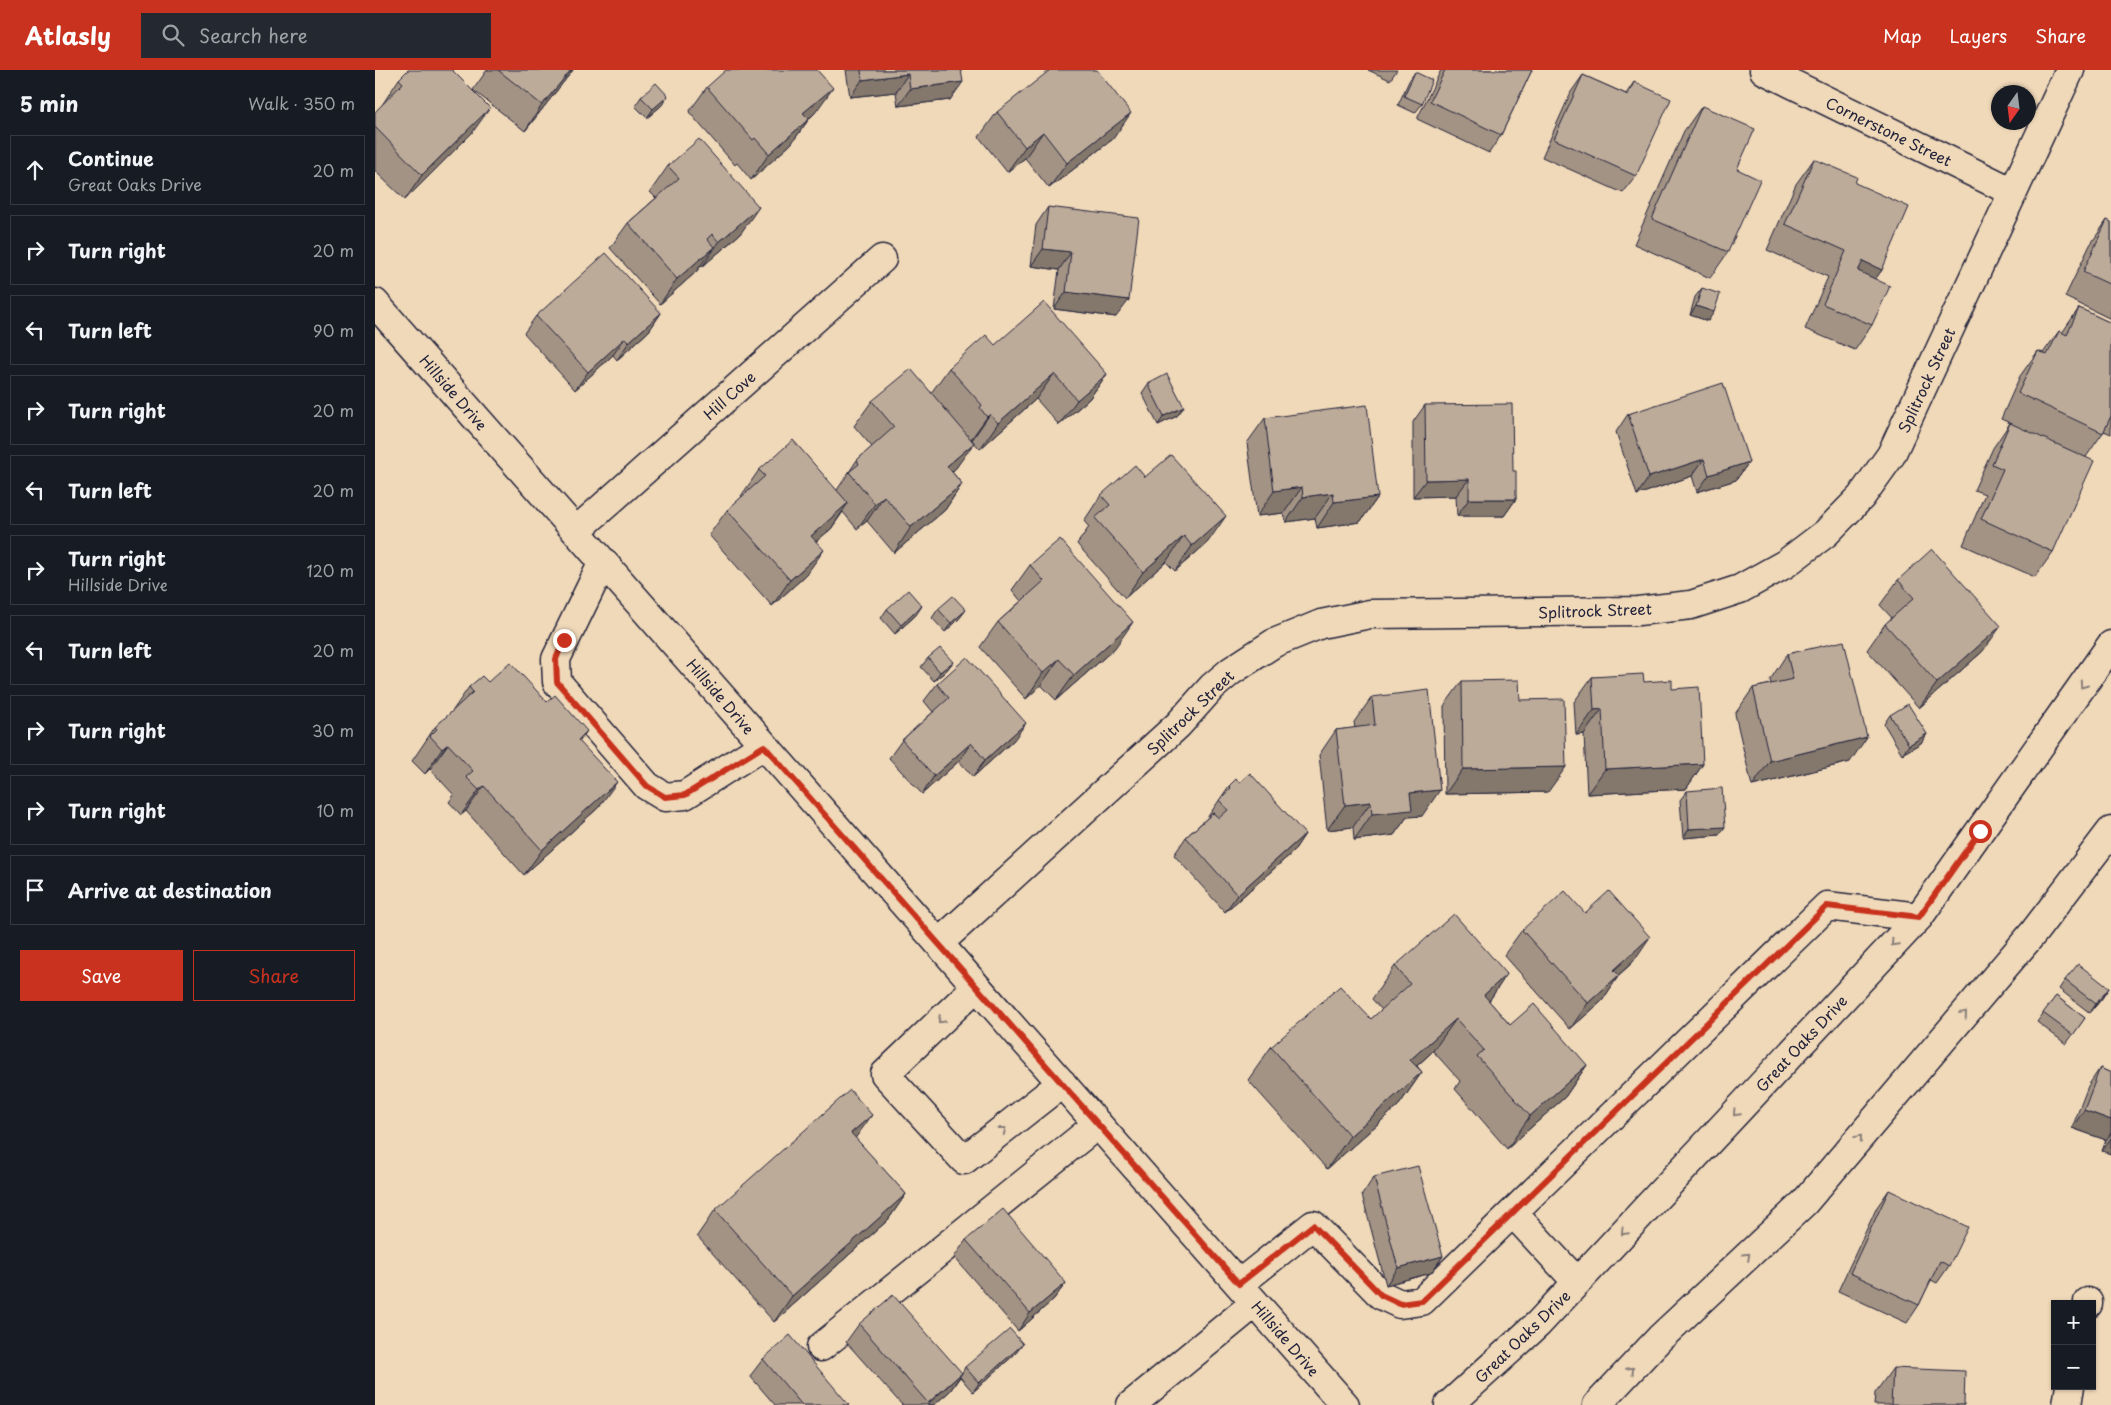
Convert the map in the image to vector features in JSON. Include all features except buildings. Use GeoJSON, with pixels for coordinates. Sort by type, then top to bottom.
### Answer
{"type":"FeatureCollection","features":[{"type":"Feature","properties":{"kind":"street","name":"Cornerstone Street"},"geometry":{"type":"LineString","coordinates":[[1764,70],[2013,192]]}},
{"type":"Feature","properties":{"kind":"street","name":"Splitrock Street"},"geometry":{"type":"LineString","coordinates":[[939,943],[1178,725],[1212,687],[1231,671],[1274,643],[1321,624],[1370,614],[1638,611],[1691,605],[1740,589],[1785,564],[1826,533],[1861,497],[1891,455],[2070,70]]}},
{"type":"Feature","properties":{"kind":"street","name":"Hill Cove"},"geometry":{"type":"LineString","coordinates":[[576,532],[882,260]]}},
{"type":"Feature","properties":{"kind":"street","name":"Hillside Drive"},"geometry":{"type":"LineString","coordinates":[[375,303],[1345,1405]]}},
{"type":"Feature","properties":{"kind":"street"},"geometry":{"type":"LineString","coordinates":[[603,562],[558,652],[556,659],[557,682],[647,786],[665,797],[685,795],[764,746]]}},
{"type":"Feature","properties":{"kind":"street","name":"Great Oaks Drive"},"geometry":{"type":"LineString","coordinates":[[1449,1405],[1538,1324],[1919,917],[2111,645]]}},
{"type":"Feature","properties":{"kind":"street"},"geometry":{"type":"LineString","coordinates":[[1597,1405],[1660,1338],[1804,1203],[2034,932],[2111,832]]}},
{"type":"Feature","properties":{"kind":"street"},"geometry":{"type":"LineString","coordinates":[[1131,1405],[1247,1293],[1313,1225],[1381,1295],[1400,1304],[1422,1301],[1827,906],[1919,917]]}},
{"type":"Feature","properties":{"kind":"street"},"geometry":{"type":"LineString","coordinates":[[977,987],[885,1074],[964,1160],[1062,1083]]}},
{"type":"Feature","properties":{"kind":"street"},"geometry":{"type":"LineString","coordinates":[[821,1347],[1098,1124]]}},
{"type":"Feature","properties":{"kind":"street"},"geometry":{"type":"LineString","coordinates":[[1513,1213],[1577,1282]]}},
{"type":"Feature","properties":{"kind":"street"},"geometry":{"type":"LineString","coordinates":[[2067,1405],[2069,1390]]}},
{"type":"Feature","properties":{"kind":"route"},"geometry":{"type":"LineString","coordinates":[[564,640],[556,659],[557,682],[647,786],[665,797],[685,795],[764,746],[1239,1284],[1313,1225],[1381,1295],[1400,1304],[1422,1301],[1827,906],[1919,917],[1980,831]]}}]}
